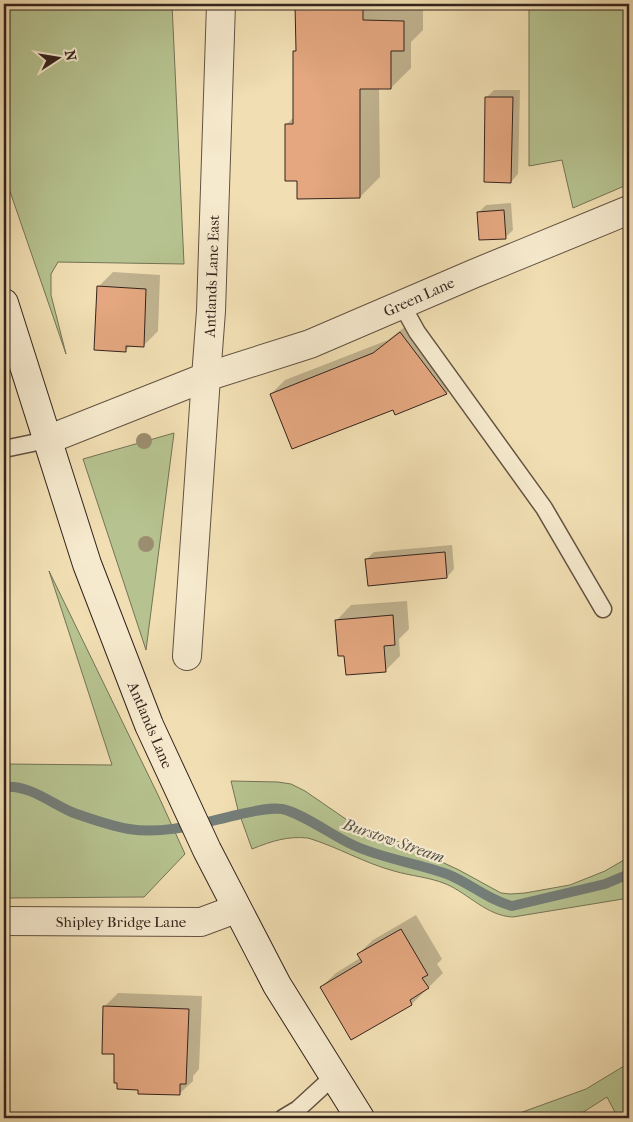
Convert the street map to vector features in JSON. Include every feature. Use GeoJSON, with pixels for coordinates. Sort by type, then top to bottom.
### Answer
{"type":"FeatureCollection","features":[{"type":"Feature","properties":{"kind":"street","name":"Antlands Lane East"},"geometry":{"type":"LineString","coordinates":[[187,656],[211,311],[221,4]]}},
{"type":"Feature","properties":{"kind":"street","name":"Green Lane"},"geometry":{"type":"LineString","coordinates":[[206,377],[310,344],[629,210]]}},
{"type":"Feature","properties":{"kind":"street","name":"Antlands Lane"},"geometry":{"type":"LineString","coordinates":[[4,303],[86,564],[149,725],[179,792],[236,909],[277,985],[360,1118]]}},
{"type":"Feature","properties":{"kind":"street"},"geometry":{"type":"LineString","coordinates":[[46,440],[206,377]]}},
{"type":"Feature","properties":{"kind":"street","name":"Shipley Bridge Lane"},"geometry":{"type":"LineString","coordinates":[[4,921],[202,922],[236,909]]}},
{"type":"Feature","properties":{"kind":"lane"},"geometry":{"type":"LineString","coordinates":[[402,305],[416,332],[544,508],[604,609]]}},
{"type":"Feature","properties":{"kind":"lane"},"geometry":{"type":"LineString","coordinates":[[4,449],[46,440]]}},
{"type":"Feature","properties":{"kind":"lane"},"geometry":{"type":"LineString","coordinates":[[283,1118],[298,1109],[334,1076]]}},
{"type":"Feature","properties":{"kind":"green space"},"geometry":{"type":"Polygon","coordinates":[[[4,4],[172,4],[184,264],[58,262],[51,274],[51,295],[66,354],[4,174],[4,4]]]}},
{"type":"Feature","properties":{"kind":"green space"},"geometry":{"type":"Polygon","coordinates":[[[529,4],[629,4],[629,184],[573,208],[562,160],[529,166],[529,4]]]}},
{"type":"Feature","properties":{"kind":"green space"},"geometry":{"type":"Polygon","coordinates":[[[174,433],[146,650],[83,459],[174,433]]]}},
{"type":"Feature","properties":{"kind":"green space"},"geometry":{"type":"Polygon","coordinates":[[[49,571],[185,854],[144,897],[4,898],[4,764],[112,765],[49,571]]]}},
{"type":"Feature","properties":{"kind":"green space"},"geometry":{"type":"Polygon","coordinates":[[[231,781],[291,784],[305,791],[353,824],[399,842],[459,870],[501,893],[525,893],[570,885],[605,871],[629,857],[629,898],[513,917],[504,916],[486,909],[446,884],[383,868],[308,838],[280,840],[252,849],[238,810],[231,781]]]}},
{"type":"Feature","properties":{"kind":"green space"},"geometry":{"type":"Polygon","coordinates":[[[629,1063],[629,1118],[618,1118],[607,1097],[574,1118],[506,1118],[586,1089],[629,1063]]]}},
{"type":"Feature","properties":{"kind":"building"},"geometry":{"type":"Polygon","coordinates":[[[295,4],[363,4],[363,20],[404,21],[404,51],[391,51],[391,89],[360,89],[360,198],[297,199],[297,181],[285,181],[285,124],[293,124],[293,51],[296,51],[295,4]]]}},
{"type":"Feature","properties":{"kind":"building"},"geometry":{"type":"Polygon","coordinates":[[[485,97],[513,97],[511,183],[484,182],[485,97]]]}},
{"type":"Feature","properties":{"kind":"building"},"geometry":{"type":"Polygon","coordinates":[[[504,210],[506,239],[479,240],[477,212],[504,210]]]}},
{"type":"Feature","properties":{"kind":"building"},"geometry":{"type":"Polygon","coordinates":[[[97,286],[146,289],[144,347],[126,346],[126,352],[94,350],[97,286]]]}},
{"type":"Feature","properties":{"kind":"building"},"geometry":{"type":"Polygon","coordinates":[[[400,332],[447,394],[395,415],[393,410],[292,449],[270,394],[373,353],[400,332]]]}},
{"type":"Feature","properties":{"kind":"building"},"geometry":{"type":"Polygon","coordinates":[[[445,552],[447,578],[368,586],[365,559],[445,552]]]}},
{"type":"Feature","properties":{"kind":"building"},"geometry":{"type":"Polygon","coordinates":[[[393,615],[395,645],[384,646],[386,672],[346,675],[344,656],[338,656],[335,620],[393,615]]]}},
{"type":"Feature","properties":{"kind":"building"},"geometry":{"type":"Polygon","coordinates":[[[401,929],[428,975],[422,978],[429,988],[410,1000],[412,1005],[351,1040],[320,987],[362,962],[357,954],[401,929]]]}},
{"type":"Feature","properties":{"kind":"building"},"geometry":{"type":"Polygon","coordinates":[[[103,1006],[189,1009],[186,1084],[180,1084],[180,1095],[138,1094],[138,1090],[117,1089],[117,1083],[114,1083],[114,1054],[102,1054],[103,1006]]]}},
{"type":"Feature","properties":{"kind":"waterway","name":"Burstow Stream"},"geometry":{"type":"LineString","coordinates":[[4,787],[13,787],[31,792],[74,813],[101,822],[122,828],[142,830],[170,829],[259,810],[282,809],[299,815],[364,850],[447,874],[495,900],[512,906],[605,884],[629,874]]}}]}
